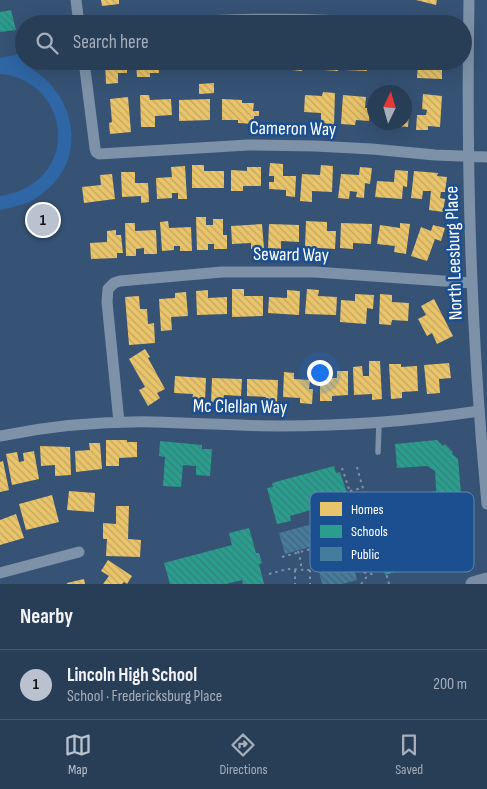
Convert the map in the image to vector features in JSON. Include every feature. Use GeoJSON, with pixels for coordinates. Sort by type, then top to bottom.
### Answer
{"type":"FeatureCollection","features":[{"type":"Feature","properties":{"kind":"main road"},"geometry":{"type":"LineString","coordinates":[[473,584],[487,580]]}},
{"type":"Feature","properties":{"kind":"street"},"geometry":{"type":"LineString","coordinates":[[76,0],[78,15]]}},
{"type":"Feature","properties":{"kind":"street","name":"North Leesburg Place"},"geometry":{"type":"LineString","coordinates":[[468,15],[469,0]]}},
{"type":"Feature","properties":{"kind":"street","name":"Cameron Way"},"geometry":{"type":"LineString","coordinates":[[85,70],[95,148],[99,154],[248,145],[315,146],[487,157]]}},
{"type":"Feature","properties":{"kind":"street","name":"North Leesburg Place"},"geometry":{"type":"LineString","coordinates":[[467,70],[472,283],[479,411],[484,437],[487,504]]}},
{"type":"Feature","properties":{"kind":"street","name":"Seward Way"},"geometry":{"type":"LineString","coordinates":[[119,422],[107,302],[108,289],[120,281],[162,276],[231,272],[315,272],[472,283]]}},
{"type":"Feature","properties":{"kind":"street","name":"Mc Clellan Way"},"geometry":{"type":"LineString","coordinates":[[0,436],[33,430],[119,422],[280,426],[379,423],[417,420],[479,411]]}},
{"type":"Feature","properties":{"kind":"street"},"geometry":{"type":"LineString","coordinates":[[0,573],[79,552]]}},
{"type":"Feature","properties":{"kind":"lane"},"geometry":{"type":"LineString","coordinates":[[378,452],[379,423]]}},
{"type":"Feature","properties":{"kind":"path"},"geometry":{"type":"LineString","coordinates":[[357,467],[363,492]]}},
{"type":"Feature","properties":{"kind":"path"},"geometry":{"type":"LineString","coordinates":[[342,468],[350,490],[362,488]]}},
{"type":"Feature","properties":{"kind":"path"},"geometry":{"type":"LineString","coordinates":[[282,557],[310,549]]}},
{"type":"Feature","properties":{"kind":"path"},"geometry":{"type":"LineString","coordinates":[[298,552],[301,569]]}},
{"type":"Feature","properties":{"kind":"path"},"geometry":{"type":"LineString","coordinates":[[269,574],[287,569],[310,570],[310,584]]}},
{"type":"Feature","properties":{"kind":"path"},"geometry":{"type":"LineString","coordinates":[[294,570],[295,584]]}},
{"type":"Feature","properties":{"kind":"path"},"geometry":{"type":"LineString","coordinates":[[364,572],[369,574]]}},
{"type":"Feature","properties":{"kind":"path"},"geometry":{"type":"LineString","coordinates":[[361,584],[369,574],[374,572]]}},
{"type":"Feature","properties":{"kind":"shaded area"},"geometry":{"type":"Polygon","coordinates":[[[15,55],[15,70],[33,70],[45,78],[58,94],[67,111],[71,130],[71,149],[65,167],[53,184],[32,200],[0,210],[0,196],[26,188],[45,172],[55,156],[58,138],[56,120],[49,103],[37,89],[20,79],[0,74],[0,58],[15,55]]]}},
{"type":"Feature","properties":{"kind":"building: Homes"},"geometry":{"type":"Polygon","coordinates":[[[101,0],[119,0],[119,4],[102,6],[101,0]]]}},
{"type":"Feature","properties":{"kind":"building: Homes"},"geometry":{"type":"Polygon","coordinates":[[[416,0],[437,0],[436,5],[416,0]]]}},
{"type":"Feature","properties":{"kind":"building: Homes"},"geometry":{"type":"Polygon","coordinates":[[[105,70],[127,70],[127,73],[118,73],[118,83],[106,84],[105,70]]]}},
{"type":"Feature","properties":{"kind":"building: Homes"},"geometry":{"type":"Polygon","coordinates":[[[137,70],[159,70],[159,73],[150,73],[150,77],[137,77],[137,70]]]}},
{"type":"Feature","properties":{"kind":"building: Homes"},"geometry":{"type":"Polygon","coordinates":[[[417,70],[442,70],[442,79],[417,78],[417,70]]]}},
{"type":"Feature","properties":{"kind":"building: Homes"},"geometry":{"type":"Polygon","coordinates":[[[214,83],[214,93],[199,94],[199,84],[214,83]]]}},
{"type":"Feature","properties":{"kind":"building: Homes"},"geometry":{"type":"Polygon","coordinates":[[[323,92],[335,93],[334,125],[321,124],[321,113],[304,112],[305,95],[322,96],[323,92]]]}},
{"type":"Feature","properties":{"kind":"building: Homes"},"geometry":{"type":"Polygon","coordinates":[[[423,94],[442,96],[440,127],[428,126],[428,130],[416,130],[417,115],[426,115],[427,110],[422,109],[423,94]]]}},
{"type":"Feature","properties":{"kind":"building: Homes"},"geometry":{"type":"Polygon","coordinates":[[[140,95],[149,95],[150,100],[171,99],[172,115],[155,116],[155,127],[141,127],[140,95]]]}},
{"type":"Feature","properties":{"kind":"building: Homes"},"geometry":{"type":"Polygon","coordinates":[[[343,95],[366,97],[367,121],[356,120],[355,125],[341,124],[343,95]]]}},
{"type":"Feature","properties":{"kind":"building: Homes"},"geometry":{"type":"Polygon","coordinates":[[[128,97],[131,132],[110,134],[109,123],[112,122],[110,99],[128,97]]]}},
{"type":"Feature","properties":{"kind":"building: Homes"},"geometry":{"type":"Polygon","coordinates":[[[210,99],[210,120],[179,121],[179,100],[210,99]]]}},
{"type":"Feature","properties":{"kind":"building: Homes"},"geometry":{"type":"Polygon","coordinates":[[[222,99],[254,103],[253,111],[259,111],[259,116],[254,116],[254,124],[238,123],[238,120],[222,120],[222,99]]]}},
{"type":"Feature","properties":{"kind":"building: Homes"},"geometry":{"type":"Polygon","coordinates":[[[270,163],[283,164],[283,176],[296,176],[295,197],[286,196],[286,190],[269,189],[269,182],[274,182],[274,176],[269,176],[270,163]]]}},
{"type":"Feature","properties":{"kind":"building: Homes"},"geometry":{"type":"Polygon","coordinates":[[[192,165],[204,165],[204,171],[224,171],[224,188],[192,188],[192,165]]]}},
{"type":"Feature","properties":{"kind":"building: Homes"},"geometry":{"type":"Polygon","coordinates":[[[321,165],[333,166],[332,192],[312,191],[312,202],[300,201],[302,174],[320,175],[321,165]]]}},
{"type":"Feature","properties":{"kind":"building: Homes"},"geometry":{"type":"Polygon","coordinates":[[[185,166],[187,199],[178,199],[178,193],[172,193],[172,198],[157,199],[156,178],[172,177],[171,167],[185,166]]]}},
{"type":"Feature","properties":{"kind":"building: Homes"},"geometry":{"type":"Polygon","coordinates":[[[247,167],[261,167],[261,186],[243,186],[243,191],[231,191],[231,170],[247,171],[247,167]]]}},
{"type":"Feature","properties":{"kind":"building: Homes"},"geometry":{"type":"Polygon","coordinates":[[[360,167],[372,168],[370,184],[365,183],[364,198],[356,197],[357,192],[350,191],[349,199],[338,198],[341,174],[359,175],[360,167]]]}},
{"type":"Feature","properties":{"kind":"building: Homes"},"geometry":{"type":"Polygon","coordinates":[[[395,170],[408,171],[407,187],[403,186],[402,199],[375,197],[377,181],[394,182],[395,170]]]}},
{"type":"Feature","properties":{"kind":"building: Homes"},"geometry":{"type":"Polygon","coordinates":[[[414,171],[438,173],[437,176],[447,177],[445,192],[441,192],[440,198],[445,199],[443,212],[429,210],[431,191],[423,191],[422,199],[411,198],[414,171]]]}},
{"type":"Feature","properties":{"kind":"building: Homes"},"geometry":{"type":"Polygon","coordinates":[[[121,172],[135,172],[135,183],[148,183],[149,202],[141,203],[141,196],[122,197],[121,172]]]}},
{"type":"Feature","properties":{"kind":"building: Homes"},"geometry":{"type":"Polygon","coordinates":[[[112,174],[115,199],[84,203],[82,187],[101,185],[100,175],[112,174]]]}},
{"type":"Feature","properties":{"kind":"building: Homes"},"geometry":{"type":"Polygon","coordinates":[[[196,217],[206,217],[206,225],[213,225],[213,219],[223,219],[223,235],[227,235],[227,249],[214,249],[214,244],[208,244],[208,250],[197,250],[196,217]]]}},
{"type":"Feature","properties":{"kind":"building: Homes"},"geometry":{"type":"Polygon","coordinates":[[[168,221],[169,228],[191,227],[192,251],[180,251],[180,246],[174,246],[174,250],[162,251],[160,222],[168,221]]]}},
{"type":"Feature","properties":{"kind":"building: Homes"},"geometry":{"type":"Polygon","coordinates":[[[306,221],[327,222],[327,231],[336,231],[335,249],[305,247],[306,221]]]}},
{"type":"Feature","properties":{"kind":"building: Homes"},"geometry":{"type":"Polygon","coordinates":[[[125,223],[135,223],[135,231],[156,230],[157,254],[144,254],[144,248],[136,249],[136,256],[126,256],[125,223]]]}},
{"type":"Feature","properties":{"kind":"building: Homes"},"geometry":{"type":"Polygon","coordinates":[[[341,223],[372,224],[371,244],[353,243],[353,249],[340,248],[341,223]]]}},
{"type":"Feature","properties":{"kind":"building: Homes"},"geometry":{"type":"Polygon","coordinates":[[[400,223],[410,224],[406,254],[394,252],[395,246],[377,244],[380,225],[400,228],[400,223]]]}},
{"type":"Feature","properties":{"kind":"building: Homes"},"geometry":{"type":"Polygon","coordinates":[[[262,224],[264,248],[251,249],[251,243],[232,244],[231,226],[262,224]]]}},
{"type":"Feature","properties":{"kind":"building: Homes"},"geometry":{"type":"Polygon","coordinates":[[[269,224],[299,225],[299,242],[281,241],[281,249],[268,248],[269,224]]]}},
{"type":"Feature","properties":{"kind":"building: Homes"},"geometry":{"type":"Polygon","coordinates":[[[433,225],[445,228],[441,241],[435,239],[427,261],[411,256],[421,227],[431,231],[433,225]]]}},
{"type":"Feature","properties":{"kind":"building: Homes"},"geometry":{"type":"Polygon","coordinates":[[[116,230],[116,235],[121,235],[123,253],[117,253],[117,258],[91,259],[90,243],[107,242],[107,231],[116,230]]]}},
{"type":"Feature","properties":{"kind":"building: Homes"},"geometry":{"type":"Polygon","coordinates":[[[232,289],[244,289],[244,296],[263,296],[263,316],[232,317],[232,289]]]}},
{"type":"Feature","properties":{"kind":"building: Homes"},"geometry":{"type":"Polygon","coordinates":[[[307,289],[319,290],[318,296],[337,297],[336,315],[305,314],[307,289]]]}},
{"type":"Feature","properties":{"kind":"building: Homes"},"geometry":{"type":"Polygon","coordinates":[[[208,290],[208,298],[227,297],[227,314],[197,315],[196,291],[208,290]]]}},
{"type":"Feature","properties":{"kind":"building: Homes"},"geometry":{"type":"Polygon","coordinates":[[[287,290],[300,291],[299,315],[268,313],[269,297],[287,298],[287,290]]]}},
{"type":"Feature","properties":{"kind":"building: Homes"},"geometry":{"type":"Polygon","coordinates":[[[186,292],[188,316],[171,317],[172,330],[161,331],[159,299],[175,298],[175,293],[186,292]]]}},
{"type":"Feature","properties":{"kind":"building: Homes"},"geometry":{"type":"Polygon","coordinates":[[[355,294],[374,295],[373,309],[367,308],[366,324],[340,322],[341,300],[355,301],[355,294]]]}},
{"type":"Feature","properties":{"kind":"building: Homes"},"geometry":{"type":"Polygon","coordinates":[[[380,294],[392,295],[392,302],[409,303],[408,321],[392,320],[391,325],[379,324],[380,294]]]}},
{"type":"Feature","properties":{"kind":"building: Homes"},"geometry":{"type":"Polygon","coordinates":[[[139,296],[140,309],[147,309],[148,324],[154,323],[155,343],[129,345],[125,297],[139,296]]]}},
{"type":"Feature","properties":{"kind":"building: Homes"},"geometry":{"type":"Polygon","coordinates":[[[434,299],[453,336],[437,344],[432,333],[427,336],[418,319],[426,315],[421,306],[434,299]]]}},
{"type":"Feature","properties":{"kind":"building: Homes"},"geometry":{"type":"Polygon","coordinates":[[[145,349],[165,389],[157,393],[160,398],[148,406],[139,390],[145,387],[129,359],[145,349]]]}},
{"type":"Feature","properties":{"kind":"building: Homes"},"geometry":{"type":"Polygon","coordinates":[[[369,361],[380,361],[382,399],[372,400],[372,394],[354,395],[353,367],[362,366],[363,376],[369,376],[369,361]]]}},
{"type":"Feature","properties":{"kind":"building: Homes"},"geometry":{"type":"Polygon","coordinates":[[[449,363],[451,378],[439,379],[440,393],[427,394],[424,365],[449,363]]]}},
{"type":"Feature","properties":{"kind":"building: Homes"},"geometry":{"type":"Polygon","coordinates":[[[389,364],[401,364],[401,367],[417,366],[418,391],[402,392],[402,398],[391,399],[389,364]]]}},
{"type":"Feature","properties":{"kind":"building: Homes"},"geometry":{"type":"Polygon","coordinates":[[[331,369],[331,378],[337,378],[337,371],[348,371],[348,395],[332,396],[332,401],[320,401],[320,370],[331,369]]]}},
{"type":"Feature","properties":{"kind":"building: Homes"},"geometry":{"type":"Polygon","coordinates":[[[284,372],[294,373],[294,379],[310,380],[309,389],[313,389],[312,404],[300,403],[300,398],[283,397],[284,372]]]}},
{"type":"Feature","properties":{"kind":"building: Homes"},"geometry":{"type":"Polygon","coordinates":[[[175,376],[206,378],[205,401],[192,401],[193,394],[174,393],[175,376]]]}},
{"type":"Feature","properties":{"kind":"building: Homes"},"geometry":{"type":"Polygon","coordinates":[[[212,378],[242,379],[241,396],[224,395],[223,403],[211,402],[212,378]]]}},
{"type":"Feature","properties":{"kind":"building: Homes"},"geometry":{"type":"Polygon","coordinates":[[[247,379],[278,380],[277,403],[265,403],[266,397],[247,396],[247,379]]]}},
{"type":"Feature","properties":{"kind":"building: Homes"},"geometry":{"type":"Polygon","coordinates":[[[106,440],[137,442],[137,457],[119,458],[119,466],[106,466],[106,440]]]}},
{"type":"Feature","properties":{"kind":"building: Homes"},"geometry":{"type":"Polygon","coordinates":[[[89,443],[100,443],[102,469],[76,472],[75,451],[90,450],[89,443]]]}},
{"type":"Feature","properties":{"kind":"building: Homes"},"geometry":{"type":"Polygon","coordinates":[[[40,446],[70,447],[71,475],[55,476],[55,465],[41,466],[40,446]]]}},
{"type":"Feature","properties":{"kind":"building: Homes"},"geometry":{"type":"Polygon","coordinates":[[[34,451],[39,479],[12,485],[6,454],[17,452],[19,462],[24,461],[23,453],[34,451]]]}},
{"type":"Feature","properties":{"kind":"building: Homes"},"geometry":{"type":"Polygon","coordinates":[[[3,461],[9,490],[0,492],[0,462],[3,461]]]}},
{"type":"Feature","properties":{"kind":"building: Homes"},"geometry":{"type":"Polygon","coordinates":[[[69,491],[95,493],[94,512],[67,510],[69,491]]]}},
{"type":"Feature","properties":{"kind":"building: Homes"},"geometry":{"type":"Polygon","coordinates":[[[52,495],[59,522],[26,530],[19,504],[52,495]]]}},
{"type":"Feature","properties":{"kind":"building: Homes"},"geometry":{"type":"Polygon","coordinates":[[[116,506],[129,506],[128,539],[141,540],[140,557],[106,556],[107,539],[103,539],[103,523],[116,524],[116,506]]]}},
{"type":"Feature","properties":{"kind":"building: Homes"},"geometry":{"type":"Polygon","coordinates":[[[16,514],[24,538],[0,545],[0,520],[16,514]]]}},
{"type":"Feature","properties":{"kind":"building: Homes"},"geometry":{"type":"Polygon","coordinates":[[[108,560],[132,576],[127,584],[124,582],[122,584],[103,584],[109,576],[101,571],[108,560]]]}},
{"type":"Feature","properties":{"kind":"building: Homes"},"geometry":{"type":"Polygon","coordinates":[[[84,579],[85,584],[67,584],[67,583],[84,579]]]}},
{"type":"Feature","properties":{"kind":"building: Schools"},"geometry":{"type":"Polygon","coordinates":[[[11,10],[15,30],[0,32],[0,12],[11,10]]]}},
{"type":"Feature","properties":{"kind":"building: Schools"},"geometry":{"type":"Polygon","coordinates":[[[437,440],[443,446],[445,444],[458,459],[461,492],[436,492],[435,471],[427,466],[397,468],[395,444],[437,440]]]}},
{"type":"Feature","properties":{"kind":"building: Schools"},"geometry":{"type":"Polygon","coordinates":[[[160,441],[202,445],[202,449],[212,449],[210,476],[196,475],[196,466],[183,465],[181,487],[163,486],[165,457],[159,456],[160,441]]]}},
{"type":"Feature","properties":{"kind":"building: Schools"},"geometry":{"type":"Polygon","coordinates":[[[334,466],[336,473],[340,472],[347,492],[310,492],[310,510],[290,516],[291,521],[277,524],[267,488],[273,487],[272,483],[334,466]]]}},
{"type":"Feature","properties":{"kind":"building: Schools"},"geometry":{"type":"Polygon","coordinates":[[[249,528],[256,553],[259,553],[262,563],[259,564],[264,584],[243,584],[242,580],[226,584],[170,584],[164,563],[232,545],[229,533],[249,528]]]}},
{"type":"Feature","properties":{"kind":"building: Schools"},"geometry":{"type":"Polygon","coordinates":[[[384,572],[395,572],[385,575],[384,572]]]}},
{"type":"Feature","properties":{"kind":"building: Public"},"geometry":{"type":"Polygon","coordinates":[[[310,525],[310,547],[285,554],[279,533],[310,525]]]}},
{"type":"Feature","properties":{"kind":"building: Public"},"geometry":{"type":"Polygon","coordinates":[[[319,572],[355,572],[357,580],[342,584],[322,584],[319,572]]]}},
{"type":"Feature","properties":{"kind":"place","name":"Lincoln High School"},"geometry":{"type":"Point","coordinates":[43,220]}}]}
